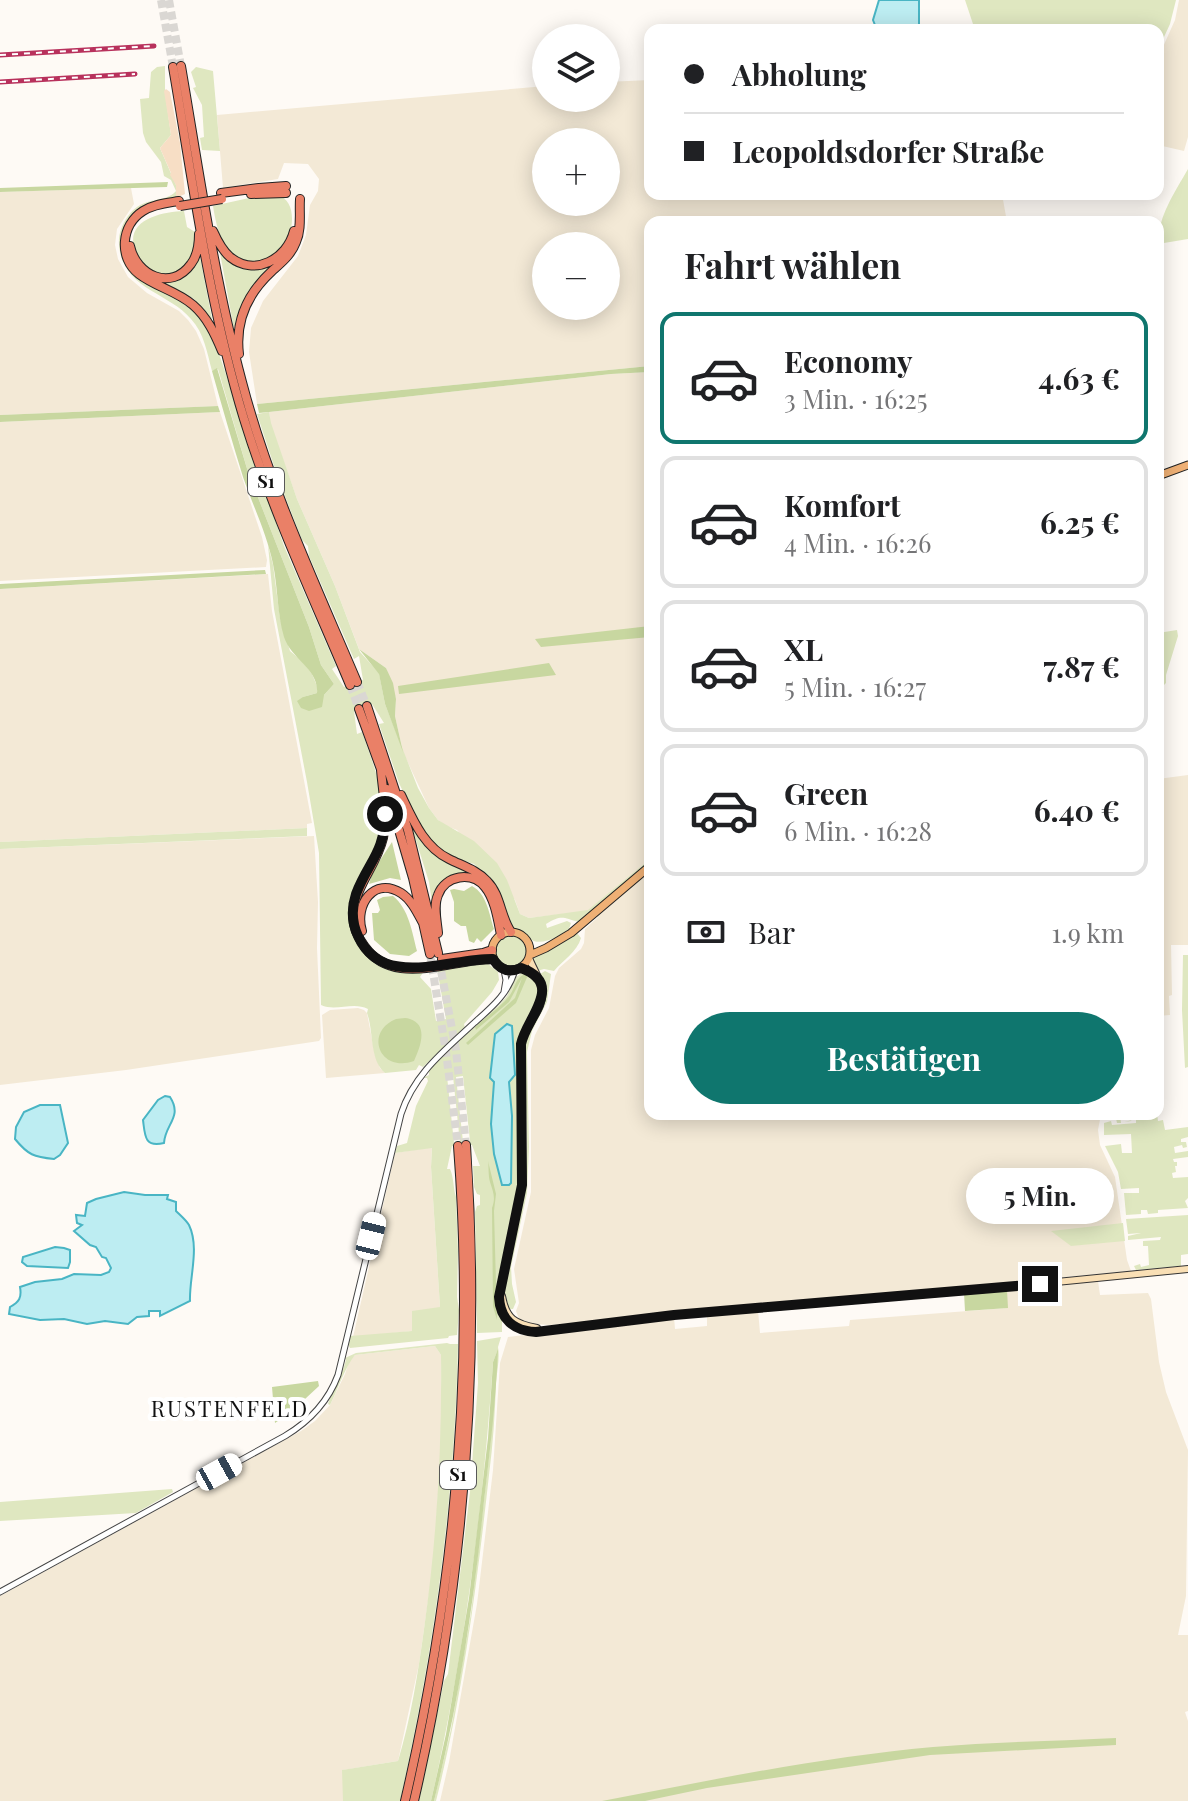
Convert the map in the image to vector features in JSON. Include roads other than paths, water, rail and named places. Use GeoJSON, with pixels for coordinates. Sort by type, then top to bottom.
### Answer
{"type":"FeatureCollection","features":[{"type":"Feature","properties":{"kind":"highway","name":"S1"},"geometry":{"type":"LineString","coordinates":[[177,66],[242,383],[269,471],[353,683],[292,550],[262,473],[231,370],[198,209],[177,66]]}},
{"type":"Feature","properties":{"kind":"highway"},"geometry":{"type":"LineString","coordinates":[[208,219],[220,246],[230,257],[246,265],[262,265],[278,257],[292,239],[295,219],[291,194]]}},
{"type":"Feature","properties":{"kind":"highway"},"geometry":{"type":"LineString","coordinates":[[231,370],[203,316],[183,297],[149,281],[133,268],[126,254],[127,232],[137,216],[147,208],[222,196],[291,194]]}},
{"type":"Feature","properties":{"kind":"highway"},"geometry":{"type":"LineString","coordinates":[[242,383],[239,334],[243,312],[257,287],[295,246],[299,230],[291,194]]}},
{"type":"Feature","properties":{"kind":"highway"},"geometry":{"type":"LineString","coordinates":[[179,204],[144,216],[132,232],[132,254],[142,269],[157,277],[171,277],[190,266],[199,244],[198,209]]}},
{"type":"Feature","properties":{"kind":"highway"},"geometry":{"type":"LineString","coordinates":[[363,708],[415,857],[435,951]]}},
{"type":"Feature","properties":{"kind":"highway"},"geometry":{"type":"LineString","coordinates":[[384,768],[424,925]]}},
{"type":"Feature","properties":{"kind":"highway"},"geometry":{"type":"LineString","coordinates":[[384,768],[428,843],[437,852],[487,880],[497,896],[506,934]]}},
{"type":"Feature","properties":{"kind":"highway"},"geometry":{"type":"LineString","coordinates":[[384,768],[384,834],[353,906],[360,941],[380,961],[402,968],[492,954]]}},
{"type":"Feature","properties":{"kind":"highway"},"geometry":{"type":"LineString","coordinates":[[435,951],[438,894],[458,878],[475,879],[487,890],[506,934]]}},
{"type":"Feature","properties":{"kind":"highway"},"geometry":{"type":"LineString","coordinates":[[435,951],[411,903],[398,891],[374,892],[366,898],[359,917],[365,938],[373,948],[392,961],[413,963],[492,954]]}},
{"type":"Feature","properties":{"kind":"highway","name":"S1"},"geometry":{"type":"LineString","coordinates":[[405,1801],[437,1644],[457,1481],[463,1387],[462,1145],[471,1237],[472,1299],[465,1482],[457,1564],[441,1669],[414,1801]]}},
{"type":"Feature","properties":{"kind":"main road"},"geometry":{"type":"LineString","coordinates":[[1164,474],[1188,465]]}},
{"type":"Feature","properties":{"kind":"main road"},"geometry":{"type":"LineString","coordinates":[[518,969],[529,956],[578,927],[644,871]]}},
{"type":"Feature","properties":{"kind":"main road"},"geometry":{"type":"LineString","coordinates":[[539,981],[529,971],[499,967],[492,954],[495,942],[506,934],[521,935],[528,944],[529,956],[542,988],[541,1001],[521,1044],[521,1198],[502,1277],[505,1307],[520,1327],[552,1328],[1188,1269]]}},
{"type":"Feature","properties":{"kind":"main road"},"geometry":{"type":"LineString","coordinates":[[528,944],[553,943]]}},
{"type":"Feature","properties":{"kind":"street"},"geometry":{"type":"LineString","coordinates":[[0,1592],[285,1436],[307,1422],[322,1405],[338,1375],[407,1096],[423,1071],[497,1004],[518,969]]}},
{"type":"Feature","properties":{"kind":"street"},"geometry":{"type":"LineString","coordinates":[[504,970],[504,993]]}},
{"type":"Feature","properties":{"kind":"water"},"geometry":{"type":"Polygon","coordinates":[[[879,0],[919,0],[919,24],[875,24],[879,0]]]}},
{"type":"Feature","properties":{"kind":"water"},"geometry":{"type":"Polygon","coordinates":[[[507,1024],[512,1026],[515,1075],[509,1082],[511,1183],[502,1185],[494,1154],[491,1124],[494,1082],[490,1078],[495,1034],[507,1024]]]}},
{"type":"Feature","properties":{"kind":"water"},"geometry":{"type":"Polygon","coordinates":[[[170,1097],[174,1104],[174,1115],[164,1143],[153,1144],[147,1139],[143,1120],[158,1100],[170,1097]]]}},
{"type":"Feature","properties":{"kind":"water"},"geometry":{"type":"Polygon","coordinates":[[[40,1105],[60,1105],[68,1143],[54,1159],[32,1154],[15,1139],[16,1127],[24,1112],[40,1105]]]}},
{"type":"Feature","properties":{"kind":"water"},"geometry":{"type":"Polygon","coordinates":[[[124,1192],[168,1195],[167,1199],[176,1202],[176,1211],[189,1225],[194,1243],[190,1301],[160,1316],[160,1311],[149,1311],[149,1316],[137,1317],[128,1324],[105,1321],[87,1324],[9,1314],[10,1307],[19,1299],[20,1287],[74,1274],[101,1275],[109,1272],[111,1268],[106,1258],[74,1231],[82,1225],[77,1223],[76,1215],[85,1216],[87,1203],[124,1192]]]}},
{"type":"Feature","properties":{"kind":"water"},"geometry":{"type":"Polygon","coordinates":[[[55,1247],[70,1250],[68,1268],[27,1266],[22,1262],[23,1257],[55,1247]]]}},
{"type":"Feature","properties":{"kind":"tunnel"},"geometry":{"type":"LineString","coordinates":[[161,0],[173,67]]}},
{"type":"Feature","properties":{"kind":"tunnel"},"geometry":{"type":"LineString","coordinates":[[169,0],[181,66]]}},
{"type":"Feature","properties":{"kind":"tunnel"},"geometry":{"type":"LineString","coordinates":[[357,682],[367,706]]}},
{"type":"Feature","properties":{"kind":"tunnel"},"geometry":{"type":"LineString","coordinates":[[350,685],[359,709]]}},
{"type":"Feature","properties":{"kind":"tunnel"},"geometry":{"type":"LineString","coordinates":[[430,954],[458,1146]]}},
{"type":"Feature","properties":{"kind":"tunnel"},"geometry":{"type":"LineString","coordinates":[[439,960],[456,1050],[466,1145]]}},
{"type":"Feature","properties":{"kind":"railway"},"geometry":{"type":"LineString","coordinates":[[0,55],[154,46]]}},
{"type":"Feature","properties":{"kind":"railway"},"geometry":{"type":"LineString","coordinates":[[0,82],[135,74]]}},
{"type":"Feature","properties":{"kind":"district","name":"RUSTENFELD"},"geometry":{"type":"Point","coordinates":[230,1409]}}]}
